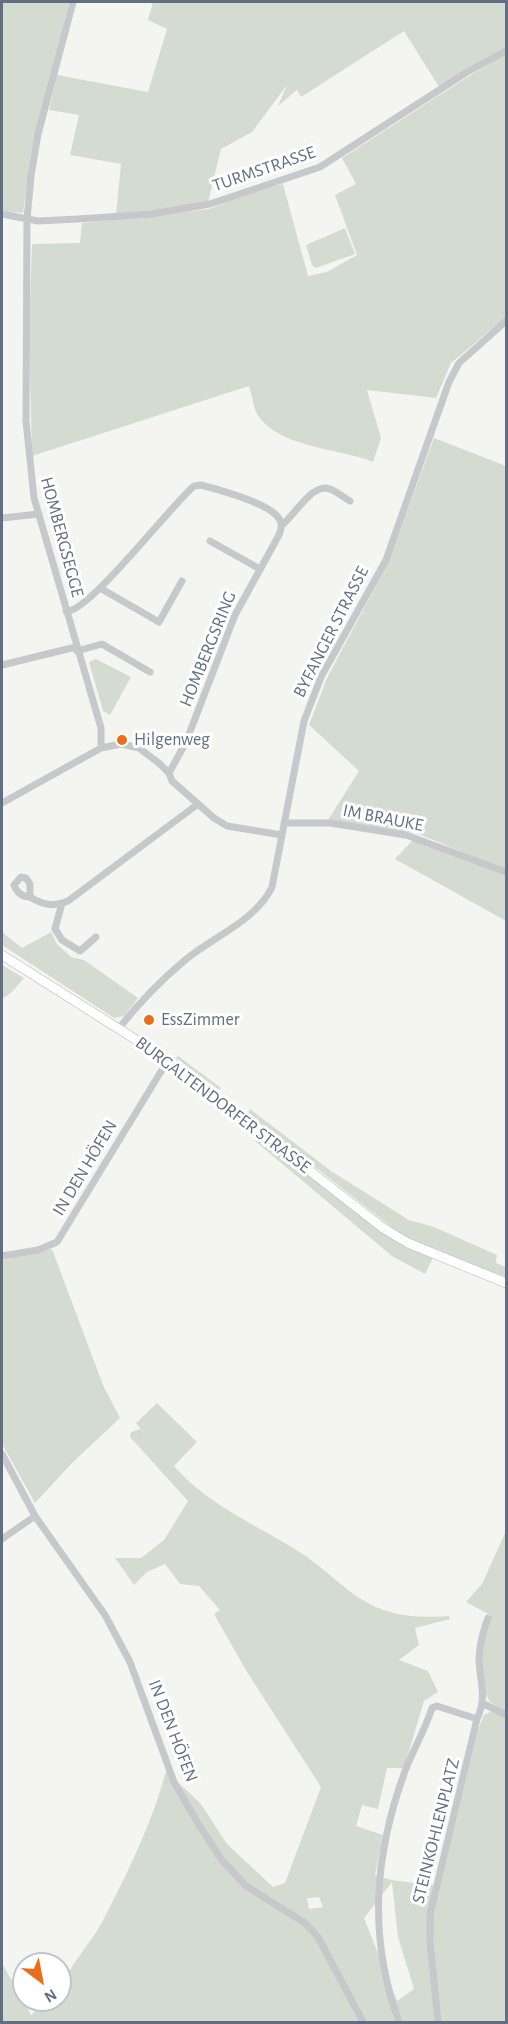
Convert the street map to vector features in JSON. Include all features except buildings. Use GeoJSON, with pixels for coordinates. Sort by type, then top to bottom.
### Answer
{"type":"FeatureCollection","features":[{"type":"Feature","properties":{"kind":"main road","name":"BURGALTENDORFER STRASSE"},"geometry":{"type":"LineString","coordinates":[[2,955],[168,1060],[291,1154],[363,1214],[408,1243],[507,1283]]}},
{"type":"Feature","properties":{"kind":"street","name":"HOMBERGSEGGE"},"geometry":{"type":"LineString","coordinates":[[73,2],[38,134],[27,219],[26,421],[31,482],[101,728],[101,748]]}},
{"type":"Feature","properties":{"kind":"street","name":"TURMSTRASSE"},"geometry":{"type":"LineString","coordinates":[[2,214],[27,219],[78,219],[182,210],[210,204],[320,167],[467,72],[507,51]]}},
{"type":"Feature","properties":{"kind":"street","name":"BYFANGER STRASSE"},"geometry":{"type":"LineString","coordinates":[[119,1028],[142,1000],[184,961],[257,909],[267,897],[272,887],[304,721],[321,677],[386,560],[448,382],[459,363],[507,321]]}},
{"type":"Feature","properties":{"kind":"street"},"geometry":{"type":"LineString","coordinates":[[66,611],[77,609],[100,588],[194,486],[207,486],[267,509],[278,517],[282,525]]}},
{"type":"Feature","properties":{"kind":"street","name":"HOMBERGSRING"},"geometry":{"type":"LineString","coordinates":[[170,773],[186,742],[235,615],[279,535],[282,525],[310,496],[322,489],[329,489],[350,501]]}},
{"type":"Feature","properties":{"kind":"street"},"geometry":{"type":"LineString","coordinates":[[2,518],[39,514]]}},
{"type":"Feature","properties":{"kind":"street"},"geometry":{"type":"LineString","coordinates":[[210,541],[260,569]]}},
{"type":"Feature","properties":{"kind":"street"},"geometry":{"type":"LineString","coordinates":[[100,588],[159,622],[182,581]]}},
{"type":"Feature","properties":{"kind":"street"},"geometry":{"type":"LineString","coordinates":[[2,665],[102,644],[150,672]]}},
{"type":"Feature","properties":{"kind":"street"},"geometry":{"type":"LineString","coordinates":[[2,803],[101,748],[112,744],[132,745],[170,773],[172,781],[228,826],[282,836]]}},
{"type":"Feature","properties":{"kind":"street"},"geometry":{"type":"LineString","coordinates":[[30,897],[39,903],[56,906],[62,903],[198,804]]}},
{"type":"Feature","properties":{"kind":"street","name":"IM BRAUKE"},"geometry":{"type":"LineString","coordinates":[[284,823],[330,824],[406,835],[507,872]]}},
{"type":"Feature","properties":{"kind":"street"},"geometry":{"type":"LineString","coordinates":[[62,903],[55,929],[62,940],[80,951],[96,937]]}},
{"type":"Feature","properties":{"kind":"street","name":"IN DEN HÖFEN"},"geometry":{"type":"LineString","coordinates":[[2,1256],[38,1250],[57,1242],[168,1060]]}},
{"type":"Feature","properties":{"kind":"street","name":"IN DEN HÖFEN"},"geometry":{"type":"LineString","coordinates":[[2,1454],[35,1516],[105,1615],[130,1662],[174,1782],[221,1859],[246,1886],[305,1923],[318,1937],[363,2022]]}},
{"type":"Feature","properties":{"kind":"street"},"geometry":{"type":"LineString","coordinates":[[2,1539],[35,1516]]}},
{"type":"Feature","properties":{"kind":"street"},"geometry":{"type":"LineString","coordinates":[[488,1618],[481,1639],[479,1657],[484,1704],[507,1715]]}},
{"type":"Feature","properties":{"kind":"street","name":"STEINKOHLENPLATZ"},"geometry":{"type":"LineString","coordinates":[[438,2022],[430,1941],[430,1914],[477,1719],[484,1704]]}},
{"type":"Feature","properties":{"kind":"street"},"geometry":{"type":"LineString","coordinates":[[399,2022],[386,1987],[380,1953],[378,1886],[385,1837],[405,1771],[424,1733],[432,1708],[437,1706],[477,1719]]}},
{"type":"Feature","properties":{"kind":"shaded area"},"geometry":{"type":"Polygon","coordinates":[[[2,2],[69,2],[31,154],[23,213],[2,211],[2,2]]]}},
{"type":"Feature","properties":{"kind":"shaded area"},"geometry":{"type":"Polygon","coordinates":[[[153,2],[506,2],[506,48],[439,87],[404,31],[301,97],[297,90],[278,106],[287,85],[252,132],[221,149],[208,202],[182,208],[116,214],[121,164],[70,155],[79,115],[49,110],[57,75],[148,92],[167,29],[148,20],[153,2]]]}},
{"type":"Feature","properties":{"kind":"shaded area"},"geometry":{"type":"Polygon","coordinates":[[[506,54],[506,317],[451,363],[436,398],[367,390],[381,438],[373,462],[310,446],[279,434],[257,414],[249,386],[32,456],[29,337],[32,244],[80,243],[82,223],[209,209],[254,191],[283,184],[308,276],[327,272],[357,255],[335,195],[356,184],[342,158],[506,54]]]}},
{"type":"Feature","properties":{"kind":"shaded area"},"geometry":{"type":"Polygon","coordinates":[[[345,228],[355,254],[316,268],[312,265],[306,245],[345,228]]]}},
{"type":"Feature","properties":{"kind":"shaded area"},"geometry":{"type":"Polygon","coordinates":[[[434,438],[506,466],[506,870],[416,833],[328,820],[359,771],[309,725],[327,678],[389,561],[434,438]]]}},
{"type":"Feature","properties":{"kind":"shaded area"},"geometry":{"type":"Polygon","coordinates":[[[96,659],[131,677],[110,715],[103,711],[89,662],[96,659]]]}},
{"type":"Feature","properties":{"kind":"shaded area"},"geometry":{"type":"Polygon","coordinates":[[[413,840],[506,875],[506,921],[395,859],[413,840]]]}},
{"type":"Feature","properties":{"kind":"shaded area"},"geometry":{"type":"Polygon","coordinates":[[[2,932],[22,948],[51,932],[57,944],[71,957],[84,960],[138,998],[124,1016],[114,1018],[2,945],[2,932]]]}},
{"type":"Feature","properties":{"kind":"shaded area"},"geometry":{"type":"Polygon","coordinates":[[[2,965],[24,978],[12,992],[2,999],[2,965]]]}},
{"type":"Feature","properties":{"kind":"shaded area"},"geometry":{"type":"Polygon","coordinates":[[[178,1056],[221,1088],[219,1090],[176,1058],[178,1056]]]}},
{"type":"Feature","properties":{"kind":"shaded area"},"geometry":{"type":"Polygon","coordinates":[[[250,1109],[331,1171],[409,1220],[434,1227],[497,1255],[496,1263],[506,1267],[506,1277],[409,1241],[248,1114],[250,1109]]]}},
{"type":"Feature","properties":{"kind":"shaded area"},"geometry":{"type":"Polygon","coordinates":[[[257,1129],[363,1214],[435,1254],[425,1274],[392,1256],[255,1141],[257,1129]]]}},
{"type":"Feature","properties":{"kind":"shaded area"},"geometry":{"type":"Polygon","coordinates":[[[52,1249],[103,1385],[120,1418],[72,1463],[35,1503],[2,1444],[2,1260],[52,1249]]]}},
{"type":"Feature","properties":{"kind":"shaded area"},"geometry":{"type":"Polygon","coordinates":[[[157,1403],[197,1442],[174,1466],[187,1480],[217,1503],[307,1557],[359,1598],[378,1608],[397,1614],[428,1617],[449,1616],[450,1619],[415,1628],[419,1645],[399,1660],[428,1671],[438,1692],[424,1701],[404,1768],[387,1768],[378,1809],[362,1805],[356,1826],[383,1835],[375,1875],[391,1880],[440,1886],[478,1730],[484,1715],[492,1711],[506,1719],[506,2022],[2,2022],[2,1963],[12,1981],[12,2012],[29,2012],[31,2015],[34,2012],[72,2012],[72,1968],[96,1933],[129,1868],[146,1830],[166,1771],[201,1804],[227,1844],[273,1887],[285,1883],[321,1787],[247,1672],[214,1614],[220,1610],[199,1586],[180,1584],[165,1564],[147,1572],[134,1585],[115,1558],[141,1558],[164,1540],[188,1501],[130,1437],[131,1432],[140,1429],[145,1434],[136,1423],[157,1403]],[[392,1882],[364,1918],[397,2001],[414,1989],[398,1937],[392,1882]],[[319,1897],[307,1898],[309,1909],[323,1907],[319,1897]]]}},
{"type":"Feature","properties":{"kind":"shaded area"},"geometry":{"type":"Polygon","coordinates":[[[506,1531],[506,1712],[490,1702],[483,1682],[482,1659],[490,1615],[466,1602],[482,1584],[506,1531]]]}},
{"type":"Feature","properties":{"kind":"place","name":"Hilgenweg"},"geometry":{"type":"Point","coordinates":[122,740]}},
{"type":"Feature","properties":{"kind":"place","name":"EssZimmer"},"geometry":{"type":"Point","coordinates":[149,1020]}}]}
